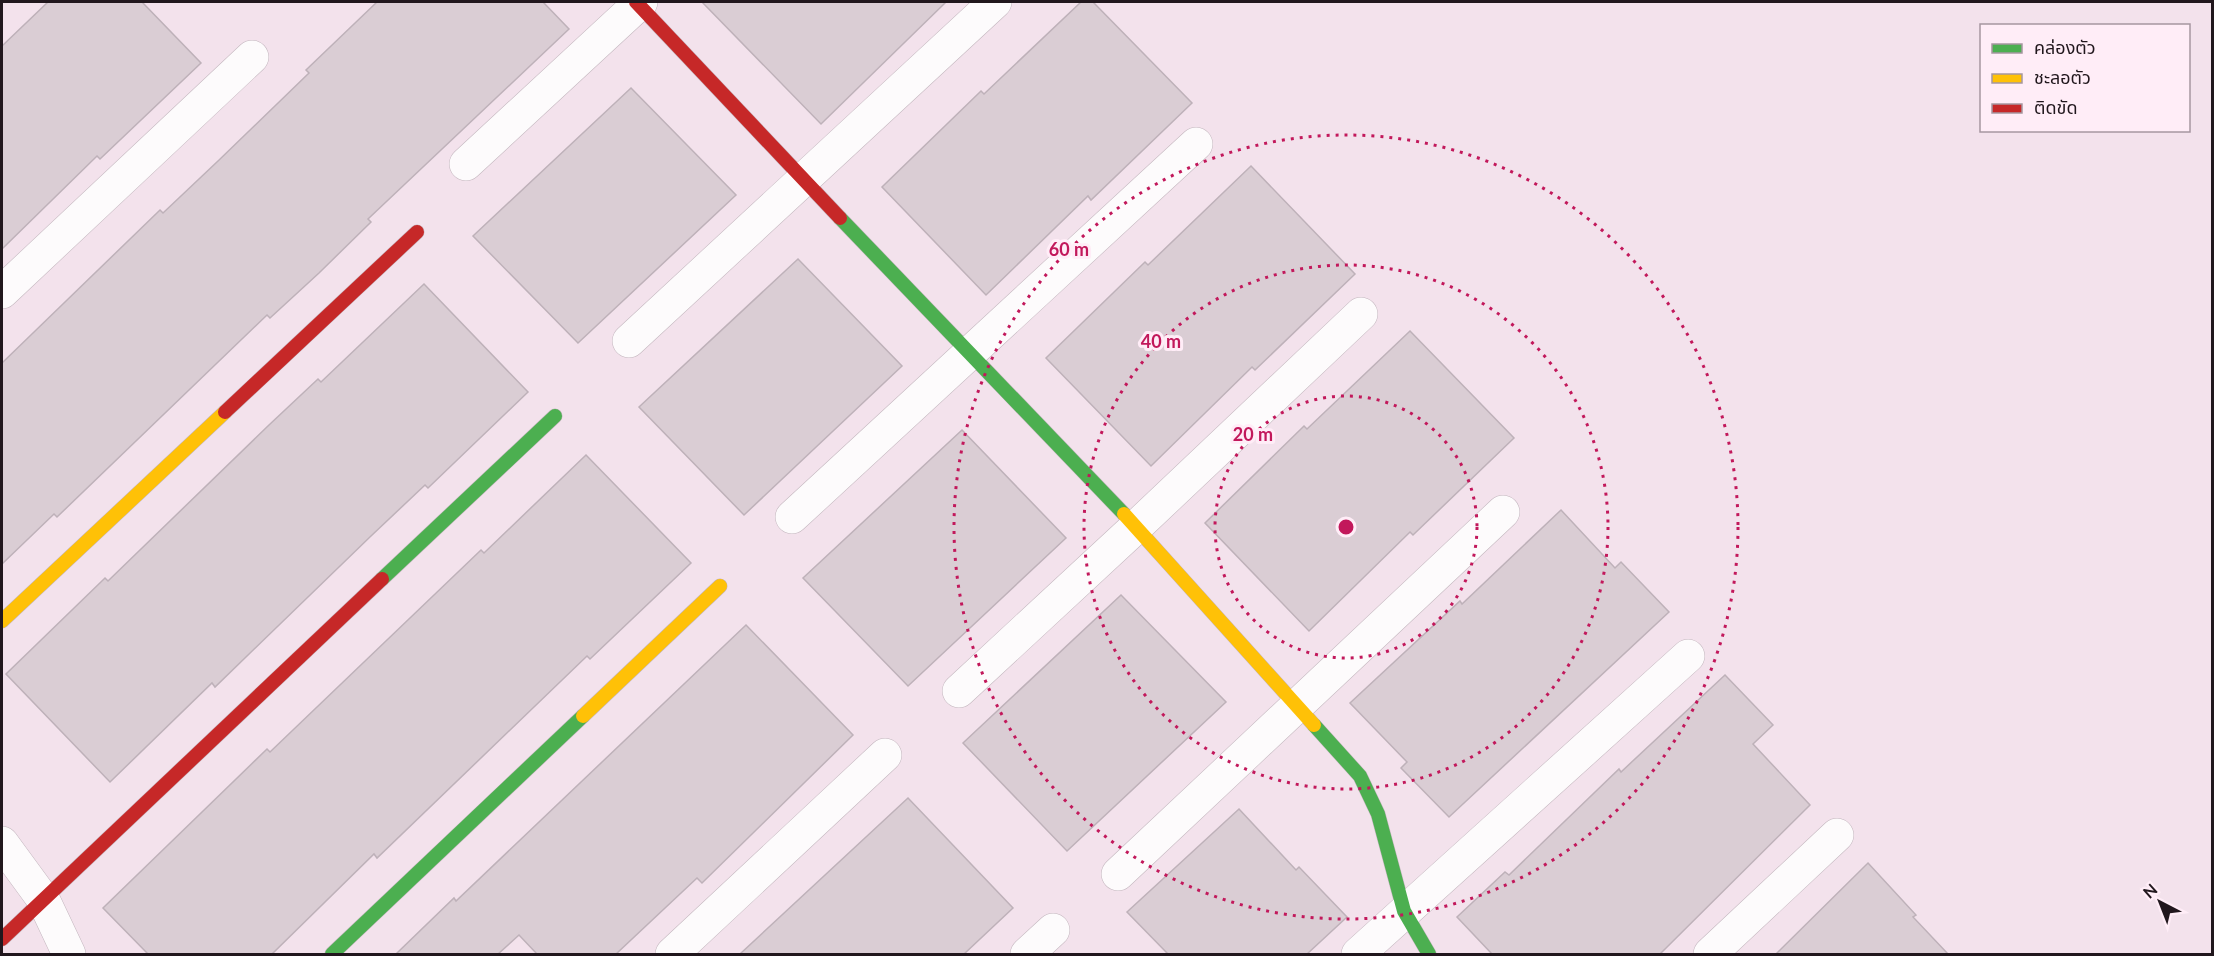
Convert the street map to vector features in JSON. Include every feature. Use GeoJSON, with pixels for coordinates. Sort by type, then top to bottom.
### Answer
{"type":"FeatureCollection","features":[{"type":"Feature","properties":{"kind":"street"},"geometry":{"type":"LineString","coordinates":[[466,164],[639,2],[969,354],[1137,527],[1360,776],[1378,814],[1404,911],[1429,954]]}},
{"type":"Feature","properties":{"kind":"street"},"geometry":{"type":"LineString","coordinates":[[629,341],[995,2]]}},
{"type":"Feature","properties":{"kind":"street"},"geometry":{"type":"LineString","coordinates":[[2,292],[252,57]]}},
{"type":"Feature","properties":{"kind":"street"},"geometry":{"type":"LineString","coordinates":[[792,517],[1196,144]]}},
{"type":"Feature","properties":{"kind":"street"},"geometry":{"type":"LineString","coordinates":[[2,621],[417,232]]}},
{"type":"Feature","properties":{"kind":"street"},"geometry":{"type":"LineString","coordinates":[[959,691],[1137,527],[1361,314]]}},
{"type":"Feature","properties":{"kind":"street"},"geometry":{"type":"LineString","coordinates":[[2,939],[555,416]]}},
{"type":"Feature","properties":{"kind":"street"},"geometry":{"type":"LineString","coordinates":[[1118,874],[1503,512]]}},
{"type":"Feature","properties":{"kind":"street"},"geometry":{"type":"LineString","coordinates":[[347,949],[720,586]]}},
{"type":"Feature","properties":{"kind":"street"},"geometry":{"type":"LineString","coordinates":[[1358,954],[1688,656]]}},
{"type":"Feature","properties":{"kind":"street"},"geometry":{"type":"LineString","coordinates":[[672,954],[885,755]]}},
{"type":"Feature","properties":{"kind":"street"},"geometry":{"type":"LineString","coordinates":[[1710,954],[1837,835]]}},
{"type":"Feature","properties":{"kind":"street"},"geometry":{"type":"LineString","coordinates":[[2,843],[43,900],[69,954]]}},
{"type":"Feature","properties":{"kind":"street"},"geometry":{"type":"LineString","coordinates":[[1027,954],[1053,930]]}},
{"type":"Feature","properties":{"kind":"building"},"geometry":{"type":"Polygon","coordinates":[[[48,2],[142,2],[201,63],[100,159],[97,156],[2,249],[2,46],[48,2]]]}},
{"type":"Feature","properties":{"kind":"building"},"geometry":{"type":"Polygon","coordinates":[[[377,2],[543,2],[569,29],[368,219],[371,222],[319,273],[270,318],[267,315],[57,517],[54,514],[2,564],[2,363],[160,210],[163,213],[218,161],[309,73],[306,70],[377,2]]]}},
{"type":"Feature","properties":{"kind":"building"},"geometry":{"type":"Polygon","coordinates":[[[702,2],[946,2],[821,124],[702,2]]]}},
{"type":"Feature","properties":{"kind":"building"},"geometry":{"type":"Polygon","coordinates":[[[1081,2],[1093,2],[1192,103],[1091,200],[1088,196],[986,295],[882,187],[981,91],[984,94],[1081,2]]]}},
{"type":"Feature","properties":{"kind":"building"},"geometry":{"type":"Polygon","coordinates":[[[631,88],[736,195],[578,343],[473,236],[631,88]]]}},
{"type":"Feature","properties":{"kind":"building"},"geometry":{"type":"Polygon","coordinates":[[[1251,166],[1355,274],[1255,370],[1252,367],[1151,466],[1046,358],[1145,262],[1148,265],[1251,166]]]}},
{"type":"Feature","properties":{"kind":"building"},"geometry":{"type":"Polygon","coordinates":[[[798,259],[902,366],[744,515],[639,407],[798,259]]]}},
{"type":"Feature","properties":{"kind":"building"},"geometry":{"type":"Polygon","coordinates":[[[424,284],[528,392],[428,488],[425,485],[215,687],[212,683],[110,782],[6,674],[105,578],[108,581],[318,379],[321,382],[424,284]]]}},
{"type":"Feature","properties":{"kind":"building"},"geometry":{"type":"Polygon","coordinates":[[[1410,331],[1514,438],[1413,535],[1410,532],[1309,631],[1205,523],[1304,426],[1307,429],[1410,331]]]}},
{"type":"Feature","properties":{"kind":"building"},"geometry":{"type":"Polygon","coordinates":[[[962,430],[1066,538],[908,686],[803,578],[962,430]]]}},
{"type":"Feature","properties":{"kind":"building"},"geometry":{"type":"Polygon","coordinates":[[[586,455],[691,563],[590,659],[587,656],[377,858],[374,854],[272,954],[148,954],[103,908],[267,749],[270,752],[481,550],[484,553],[586,455]]]}},
{"type":"Feature","properties":{"kind":"building"},"geometry":{"type":"Polygon","coordinates":[[[1561,510],[1615,568],[1621,562],[1669,612],[1449,817],[1401,768],[1407,762],[1350,703],[1460,601],[1462,604],[1561,510]]]}},
{"type":"Feature","properties":{"kind":"building"},"geometry":{"type":"Polygon","coordinates":[[[1121,595],[1226,702],[1067,851],[963,743],[1121,595]]]}},
{"type":"Feature","properties":{"kind":"building"},"geometry":{"type":"Polygon","coordinates":[[[746,625],[853,735],[702,883],[697,878],[616,954],[537,954],[519,935],[498,954],[396,954],[454,898],[456,901],[746,625]]]}},
{"type":"Feature","properties":{"kind":"building"},"geometry":{"type":"Polygon","coordinates":[[[1725,675],[1773,725],[1753,744],[1810,805],[1660,954],[1492,954],[1457,917],[1505,872],[1509,875],[1619,769],[1621,772],[1725,675]]]}},
{"type":"Feature","properties":{"kind":"building"},"geometry":{"type":"Polygon","coordinates":[[[908,798],[1013,908],[964,954],[740,954],[908,798]]]}},
{"type":"Feature","properties":{"kind":"building"},"geometry":{"type":"Polygon","coordinates":[[[1239,809],[1296,870],[1299,867],[1347,917],[1307,954],[1168,954],[1127,912],[1239,809]]]}},
{"type":"Feature","properties":{"kind":"building"},"geometry":{"type":"Polygon","coordinates":[[[1868,863],[1916,915],[1913,917],[1948,954],[1776,954],[1868,863]]]}},
{"type":"Feature","properties":{"kind":"traffic: fast"},"geometry":{"type":"LineString","coordinates":[[840,218],[1124,514]]}},
{"type":"Feature","properties":{"kind":"traffic: fast"},"geometry":{"type":"LineString","coordinates":[[382,579],[555,416]]}},
{"type":"Feature","properties":{"kind":"traffic: fast"},"geometry":{"type":"LineString","coordinates":[[332,954],[583,716]]}},
{"type":"Feature","properties":{"kind":"traffic: fast"},"geometry":{"type":"LineString","coordinates":[[1314,725],[1360,776],[1378,814],[1404,911],[1429,954]]}},
{"type":"Feature","properties":{"kind":"traffic: slow"},"geometry":{"type":"LineString","coordinates":[[2,621],[225,412]]}},
{"type":"Feature","properties":{"kind":"traffic: slow"},"geometry":{"type":"LineString","coordinates":[[1124,514],[1314,725]]}},
{"type":"Feature","properties":{"kind":"traffic: slow"},"geometry":{"type":"LineString","coordinates":[[583,716],[720,586]]}},
{"type":"Feature","properties":{"kind":"traffic: jam"},"geometry":{"type":"LineString","coordinates":[[636,2],[840,218]]}},
{"type":"Feature","properties":{"kind":"traffic: jam"},"geometry":{"type":"LineString","coordinates":[[225,412],[417,232]]}},
{"type":"Feature","properties":{"kind":"traffic: jam"},"geometry":{"type":"LineString","coordinates":[[2,939],[382,579]]}}]}
